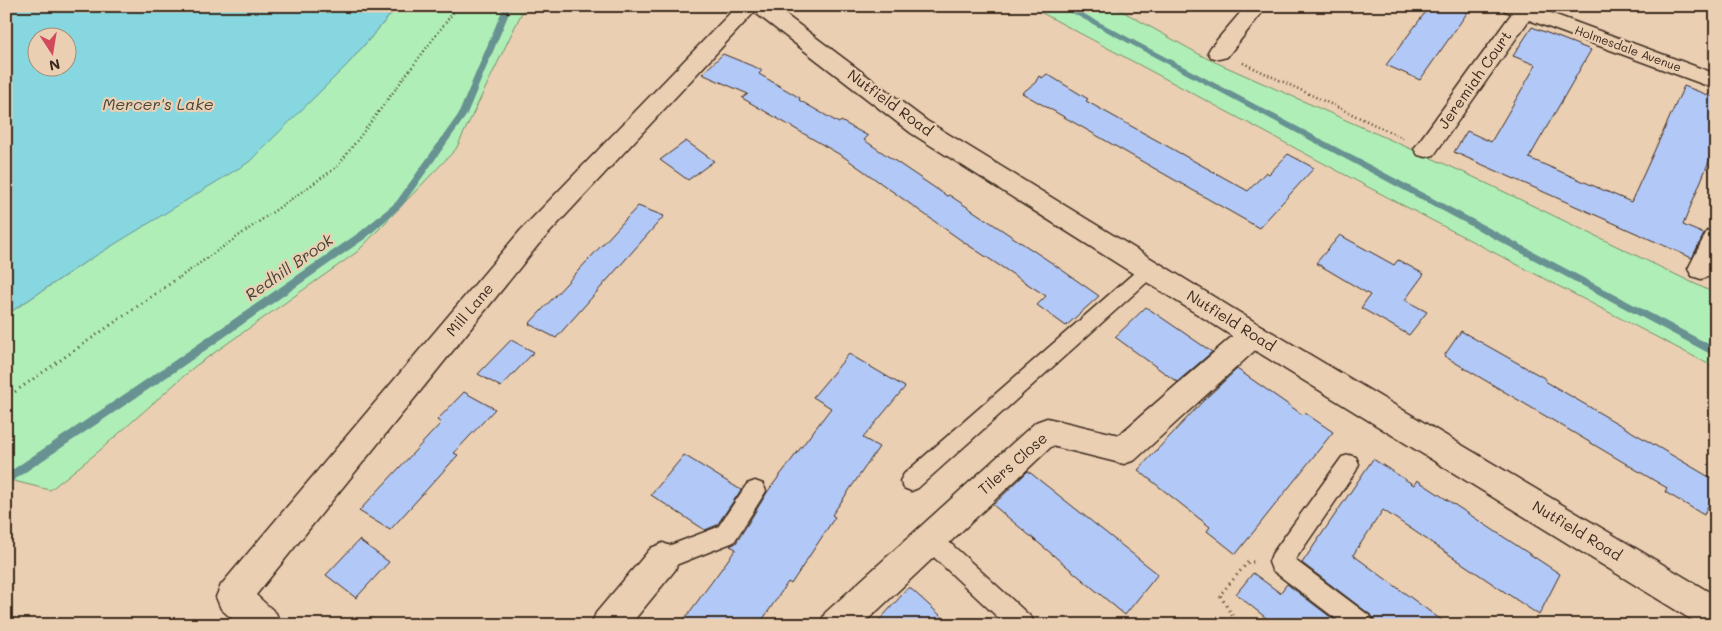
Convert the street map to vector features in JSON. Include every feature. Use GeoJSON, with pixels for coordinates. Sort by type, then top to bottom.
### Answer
{"type":"FeatureCollection","features":[{"type":"Feature","properties":{"kind":"street","name":"Mill Lane"},"geometry":{"type":"LineString","coordinates":[[264,625],[233,597],[529,238],[750,6]]}},
{"type":"Feature","properties":{"kind":"street","name":"Nutfield Road"},"geometry":{"type":"LineString","coordinates":[[760,6],[919,127],[1253,335],[1716,615]]}},
{"type":"Feature","properties":{"kind":"street"},"geometry":{"type":"LineString","coordinates":[[1220,52],[1257,6]]}},
{"type":"Feature","properties":{"kind":"street","name":"Holmesdale Avenue"},"geometry":{"type":"LineString","coordinates":[[1567,6],[1716,62]]}},
{"type":"Feature","properties":{"kind":"street","name":"Holmesdale Avenue"},"geometry":{"type":"LineString","coordinates":[[1522,8],[1716,82]]}},
{"type":"Feature","properties":{"kind":"street","name":"Jeremiah Court"},"geometry":{"type":"LineString","coordinates":[[1426,149],[1522,8]]}},
{"type":"Feature","properties":{"kind":"street"},"geometry":{"type":"LineString","coordinates":[[1701,269],[1716,238]]}},
{"type":"Feature","properties":{"kind":"street","name":"Tilers Close"},"geometry":{"type":"LineString","coordinates":[[837,625],[1048,430],[1124,450],[1253,335]]}},
{"type":"Feature","properties":{"kind":"street"},"geometry":{"type":"LineString","coordinates":[[608,625],[663,559]]}},
{"type":"Feature","properties":{"kind":"lane"},"geometry":{"type":"LineString","coordinates":[[911,481],[1149,270]]}},
{"type":"Feature","properties":{"kind":"lane"},"geometry":{"type":"LineString","coordinates":[[1349,464],[1280,562],[1363,625]]}},
{"type":"Feature","properties":{"kind":"lane"},"geometry":{"type":"LineString","coordinates":[[663,559],[726,535],[755,491]]}},
{"type":"Feature","properties":{"kind":"lane"},"geometry":{"type":"LineString","coordinates":[[930,539],[1022,625]]}},
{"type":"Feature","properties":{"kind":"path"},"geometry":{"type":"LineString","coordinates":[[6,398],[337,167],[458,6]]}},
{"type":"Feature","properties":{"kind":"path"},"geometry":{"type":"LineString","coordinates":[[1220,52],[1426,149]]}},
{"type":"Feature","properties":{"kind":"path"},"geometry":{"type":"LineString","coordinates":[[1238,625],[1220,595],[1248,562],[1280,562]]}},
{"type":"Feature","properties":{"kind":"green space"},"geometry":{"type":"Polygon","coordinates":[[[398,6],[525,6],[456,149],[357,252],[194,367],[99,451],[50,490],[6,479],[6,315],[84,263],[347,65],[398,6]]]}},
{"type":"Feature","properties":{"kind":"green space"},"geometry":{"type":"Polygon","coordinates":[[[1029,6],[1113,6],[1206,58],[1465,173],[1716,294],[1716,368],[1368,187],[1029,6]]]}},
{"type":"Feature","properties":{"kind":"water","name":"Mercer's Lake"},"geometry":{"type":"Polygon","coordinates":[[[6,6],[398,6],[347,65],[249,162],[84,263],[6,315],[6,6]]]}},
{"type":"Feature","properties":{"kind":"building"},"geometry":{"type":"Polygon","coordinates":[[[1430,6],[1472,6],[1420,80],[1386,65],[1430,6]]]}},
{"type":"Feature","properties":{"kind":"building"},"geometry":{"type":"Polygon","coordinates":[[[1532,27],[1591,50],[1529,158],[1631,202],[1684,86],[1716,98],[1716,144],[1683,225],[1704,234],[1692,258],[1454,152],[1467,131],[1491,142],[1536,65],[1513,56],[1532,27]]]}},
{"type":"Feature","properties":{"kind":"building"},"geometry":{"type":"Polygon","coordinates":[[[723,54],[762,70],[759,74],[800,98],[799,100],[839,123],[841,121],[868,136],[864,140],[1099,296],[1066,326],[1037,305],[1046,296],[965,243],[844,157],[742,98],[748,94],[702,74],[723,54]]]}},
{"type":"Feature","properties":{"kind":"building"},"geometry":{"type":"Polygon","coordinates":[[[1047,74],[1088,99],[1086,101],[1248,191],[1266,172],[1269,174],[1288,154],[1314,168],[1259,228],[1022,93],[1035,83],[1039,76],[1042,78],[1047,74]]]}},
{"type":"Feature","properties":{"kind":"building"},"geometry":{"type":"Polygon","coordinates":[[[686,141],[714,161],[688,180],[660,160],[686,141]]]}},
{"type":"Feature","properties":{"kind":"building"},"geometry":{"type":"Polygon","coordinates":[[[638,206],[664,216],[556,338],[529,324],[638,206]]]}},
{"type":"Feature","properties":{"kind":"building"},"geometry":{"type":"Polygon","coordinates":[[[1340,235],[1394,265],[1398,260],[1424,274],[1405,300],[1427,312],[1409,335],[1361,308],[1370,295],[1316,263],[1340,235]]]}},
{"type":"Feature","properties":{"kind":"building"},"geometry":{"type":"Polygon","coordinates":[[[1146,307],[1212,352],[1177,382],[1115,337],[1146,307]]]}},
{"type":"Feature","properties":{"kind":"building"},"geometry":{"type":"Polygon","coordinates":[[[1461,331],[1546,379],[1545,381],[1716,481],[1716,487],[1704,515],[1665,492],[1667,488],[1444,356],[1461,331]]]}},
{"type":"Feature","properties":{"kind":"building"},"geometry":{"type":"Polygon","coordinates":[[[511,340],[534,352],[501,387],[478,374],[511,340]]]}},
{"type":"Feature","properties":{"kind":"building"},"geometry":{"type":"Polygon","coordinates":[[[849,354],[905,387],[863,438],[879,447],[832,515],[835,517],[791,584],[788,582],[759,625],[680,625],[736,549],[730,546],[736,543],[768,491],[831,408],[813,397],[849,354]]]}},
{"type":"Feature","properties":{"kind":"building"},"geometry":{"type":"Polygon","coordinates":[[[1237,369],[1303,415],[1305,413],[1333,432],[1236,554],[1207,531],[1210,527],[1138,470],[1203,401],[1237,369]]]}},
{"type":"Feature","properties":{"kind":"building"},"geometry":{"type":"Polygon","coordinates":[[[464,392],[495,409],[454,453],[458,455],[390,530],[359,511],[441,423],[437,420],[464,392]]]}},
{"type":"Feature","properties":{"kind":"building"},"geometry":{"type":"Polygon","coordinates":[[[684,455],[741,490],[717,525],[705,530],[651,495],[684,455]]]}},
{"type":"Feature","properties":{"kind":"building"},"geometry":{"type":"Polygon","coordinates":[[[1373,459],[1414,485],[1417,480],[1560,574],[1539,615],[1383,510],[1353,555],[1448,625],[1377,625],[1372,616],[1302,563],[1373,459]]]}},
{"type":"Feature","properties":{"kind":"building"},"geometry":{"type":"Polygon","coordinates":[[[1028,471],[1158,574],[1125,615],[993,505],[1028,471]]]}},
{"type":"Feature","properties":{"kind":"building"},"geometry":{"type":"Polygon","coordinates":[[[359,540],[389,562],[356,598],[326,575],[359,540]]]}},
{"type":"Feature","properties":{"kind":"building"},"geometry":{"type":"Polygon","coordinates":[[[1253,573],[1280,593],[1287,584],[1341,625],[1275,625],[1236,594],[1253,573]]]}},
{"type":"Feature","properties":{"kind":"building"},"geometry":{"type":"Polygon","coordinates":[[[909,587],[951,625],[875,625],[909,587]]]}},
{"type":"Feature","properties":{"kind":"waterway","name":"Redhill Brook"},"geometry":{"type":"LineString","coordinates":[[6,480],[169,370],[363,235],[399,204],[462,116],[508,6]]}},
{"type":"Feature","properties":{"kind":"waterway"},"geometry":{"type":"LineString","coordinates":[[1063,6],[1716,353]]}}]}
